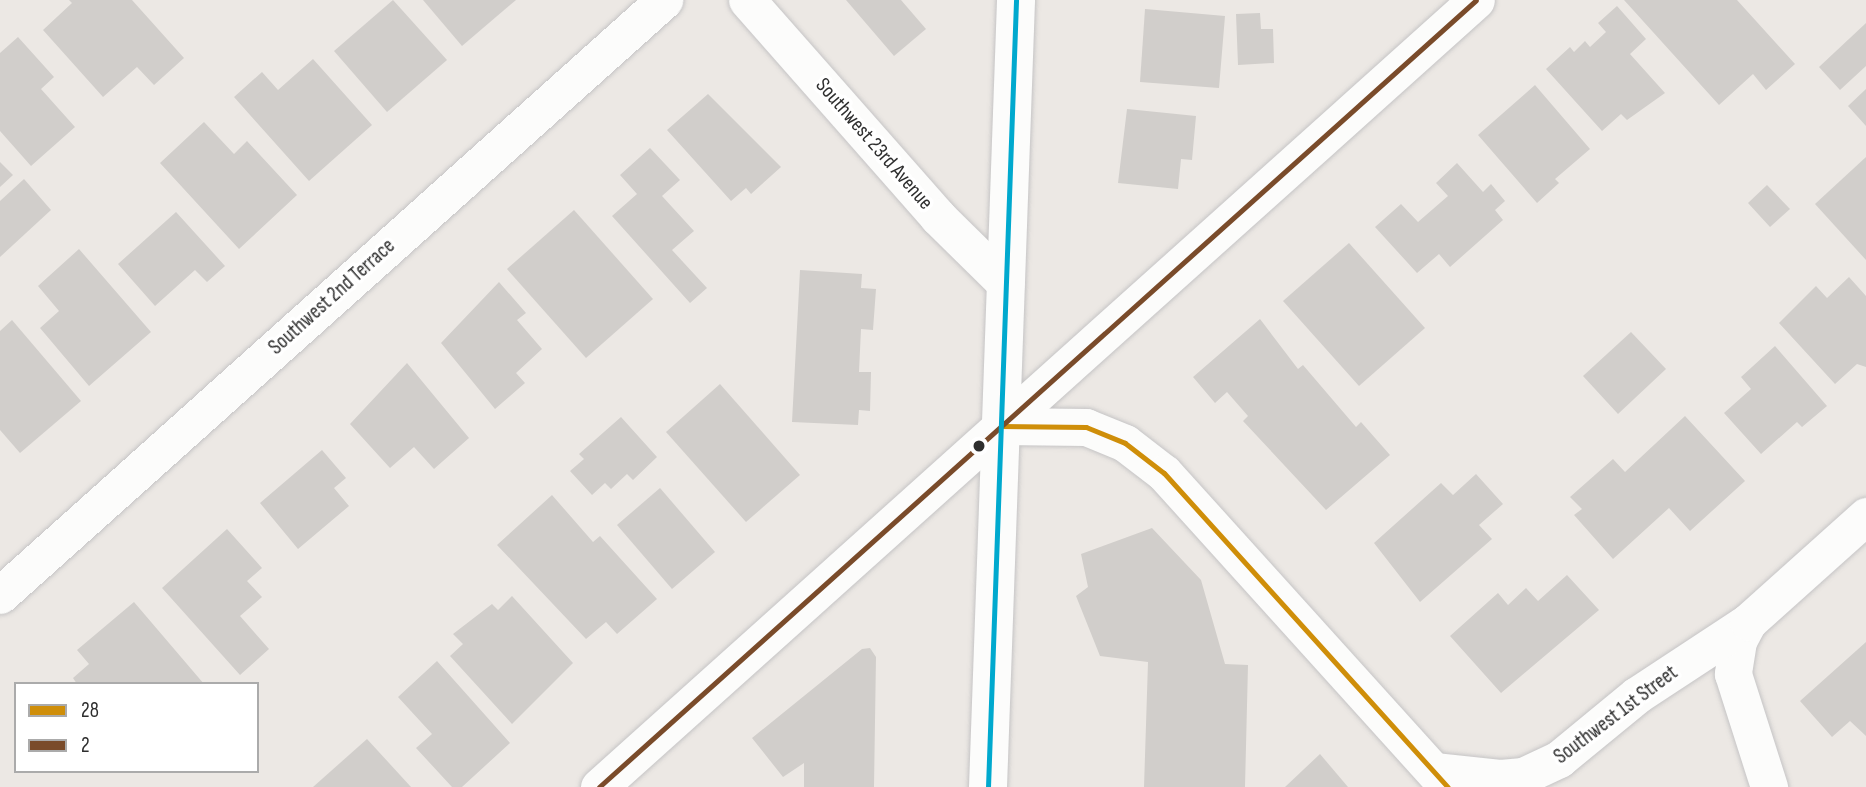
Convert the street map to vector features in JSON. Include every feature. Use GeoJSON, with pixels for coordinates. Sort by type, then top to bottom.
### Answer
{"type":"FeatureCollection","features":[{"type":"Feature","properties":{"kind":"main road"},"geometry":{"type":"LineString","coordinates":[[988,787],[1016,0]]}},
{"type":"Feature","properties":{"kind":"street","name":"Southwest 2nd Terrace"},"geometry":{"type":"LineString","coordinates":[[0,595],[664,0]]}},
{"type":"Feature","properties":{"kind":"street","name":"Southwest 23rd Avenue"},"geometry":{"type":"LineString","coordinates":[[747,0],[938,217],[1006,284]]}},
{"type":"Feature","properties":{"kind":"street"},"geometry":{"type":"LineString","coordinates":[[599,787],[1476,0]]}},
{"type":"Feature","properties":{"kind":"street"},"geometry":{"type":"LineString","coordinates":[[1001,426],[1086,427],[1125,443],[1164,473],[1441,779]]}},
{"type":"Feature","properties":{"kind":"street","name":"Southwest 1st Street"},"geometry":{"type":"LineString","coordinates":[[1441,779],[1500,778],[1542,769],[1637,695],[1748,622],[1866,516]]}},
{"type":"Feature","properties":{"kind":"street","name":"Southwest 1st Street"},"geometry":{"type":"LineString","coordinates":[[1748,622],[1738,641],[1733,674],[1769,787]]}},
{"type":"Feature","properties":{"kind":"building"},"geometry":{"type":"Polygon","coordinates":[[[69,0],[132,0],[184,58],[154,85],[137,67],[103,97],[43,30],[72,3],[69,0]]]}},
{"type":"Feature","properties":{"kind":"building"},"geometry":{"type":"Polygon","coordinates":[[[393,0],[447,60],[387,112],[334,51],[393,0]]]}},
{"type":"Feature","properties":{"kind":"building"},"geometry":{"type":"Polygon","coordinates":[[[423,0],[516,0],[462,46],[423,0]]]}},
{"type":"Feature","properties":{"kind":"building"},"geometry":{"type":"Polygon","coordinates":[[[846,0],[901,0],[926,29],[894,56],[846,0]]]}},
{"type":"Feature","properties":{"kind":"building"},"geometry":{"type":"Polygon","coordinates":[[[1624,0],[1737,0],[1795,64],[1766,90],[1753,74],[1719,105],[1624,0]]]}},
{"type":"Feature","properties":{"kind":"building"},"geometry":{"type":"Polygon","coordinates":[[[1617,6],[1646,39],[1630,54],[1665,93],[1627,120],[1621,114],[1602,131],[1546,69],[1570,47],[1574,52],[1585,41],[1590,47],[1606,32],[1598,23],[1617,6]]]}},
{"type":"Feature","properties":{"kind":"building"},"geometry":{"type":"Polygon","coordinates":[[[1145,9],[1225,16],[1219,88],[1140,82],[1145,9]]]}},
{"type":"Feature","properties":{"kind":"building"},"geometry":{"type":"Polygon","coordinates":[[[1260,13],[1261,29],[1273,29],[1274,63],[1238,65],[1236,14],[1260,13]]]}},
{"type":"Feature","properties":{"kind":"building"},"geometry":{"type":"Polygon","coordinates":[[[1866,23],[1866,66],[1840,90],[1819,67],[1866,23]]]}},
{"type":"Feature","properties":{"kind":"building"},"geometry":{"type":"Polygon","coordinates":[[[18,37],[54,77],[41,89],[75,127],[31,166],[0,131],[0,53],[18,37]]]}},
{"type":"Feature","properties":{"kind":"building"},"geometry":{"type":"Polygon","coordinates":[[[313,59],[372,125],[309,181],[234,97],[262,72],[278,90],[313,59]]]}},
{"type":"Feature","properties":{"kind":"building"},"geometry":{"type":"Polygon","coordinates":[[[1535,85],[1590,149],[1555,179],[1559,183],[1537,203],[1478,135],[1535,85]]]}},
{"type":"Feature","properties":{"kind":"building"},"geometry":{"type":"Polygon","coordinates":[[[1866,89],[1866,126],[1848,106],[1866,89]]]}},
{"type":"Feature","properties":{"kind":"building"},"geometry":{"type":"Polygon","coordinates":[[[708,94],[781,167],[751,194],[746,188],[731,201],[667,130],[708,94]]]}},
{"type":"Feature","properties":{"kind":"building"},"geometry":{"type":"Polygon","coordinates":[[[1127,109],[1196,116],[1192,160],[1181,159],[1178,189],[1118,183],[1127,109]]]}},
{"type":"Feature","properties":{"kind":"building"},"geometry":{"type":"Polygon","coordinates":[[[204,122],[234,154],[247,141],[297,195],[239,249],[160,163],[204,122]]]}},
{"type":"Feature","properties":{"kind":"building"},"geometry":{"type":"Polygon","coordinates":[[[650,148],[680,180],[662,196],[694,231],[672,250],[707,288],[690,303],[612,216],[637,194],[620,175],[650,148]]]}},
{"type":"Feature","properties":{"kind":"building"},"geometry":{"type":"Polygon","coordinates":[[[1866,157],[1866,260],[1815,204],[1866,157]]]}},
{"type":"Feature","properties":{"kind":"building"},"geometry":{"type":"Polygon","coordinates":[[[0,162],[13,175],[0,187],[0,162]]]}},
{"type":"Feature","properties":{"kind":"building"},"geometry":{"type":"Polygon","coordinates":[[[1457,163],[1483,192],[1491,184],[1505,201],[1495,210],[1503,220],[1450,267],[1439,254],[1417,273],[1375,227],[1401,204],[1418,222],[1448,196],[1436,183],[1457,163]]]}},
{"type":"Feature","properties":{"kind":"building"},"geometry":{"type":"Polygon","coordinates":[[[24,179],[51,210],[0,257],[0,201],[24,179]]]}},
{"type":"Feature","properties":{"kind":"building"},"geometry":{"type":"Polygon","coordinates":[[[1767,185],[1790,209],[1770,227],[1748,203],[1767,185]]]}},
{"type":"Feature","properties":{"kind":"building"},"geometry":{"type":"Polygon","coordinates":[[[574,210],[653,299],[586,358],[507,269],[574,210]]]}},
{"type":"Feature","properties":{"kind":"building"},"geometry":{"type":"Polygon","coordinates":[[[176,212],[225,266],[207,282],[195,270],[155,306],[118,264],[176,212]]]}},
{"type":"Feature","properties":{"kind":"building"},"geometry":{"type":"Polygon","coordinates":[[[1349,243],[1425,328],[1359,386],[1283,301],[1349,243]]]}},
{"type":"Feature","properties":{"kind":"building"},"geometry":{"type":"Polygon","coordinates":[[[79,249],[151,332],[89,386],[40,328],[59,311],[38,286],[79,249]]]}},
{"type":"Feature","properties":{"kind":"building"},"geometry":{"type":"Polygon","coordinates":[[[800,270],[862,274],[861,288],[876,289],[873,330],[861,329],[859,372],[871,372],[870,411],[859,410],[858,425],[792,422],[800,270]]]}},
{"type":"Feature","properties":{"kind":"building"},"geometry":{"type":"Polygon","coordinates":[[[1849,277],[1866,296],[1866,367],[1857,364],[1835,384],[1779,323],[1816,286],[1827,298],[1849,277]]]}},
{"type":"Feature","properties":{"kind":"building"},"geometry":{"type":"Polygon","coordinates":[[[499,282],[526,313],[517,320],[542,349],[516,373],[525,383],[495,409],[441,343],[499,282]]]}},
{"type":"Feature","properties":{"kind":"building"},"geometry":{"type":"Polygon","coordinates":[[[1260,319],[1298,369],[1303,365],[1356,427],[1361,422],[1390,455],[1326,510],[1243,421],[1248,416],[1227,392],[1215,403],[1193,377],[1260,319]]]}},
{"type":"Feature","properties":{"kind":"building"},"geometry":{"type":"Polygon","coordinates":[[[12,320],[81,401],[20,453],[0,430],[0,331],[12,320]]]}},
{"type":"Feature","properties":{"kind":"building"},"geometry":{"type":"Polygon","coordinates":[[[1631,332],[1666,369],[1618,414],[1583,376],[1631,332]]]}},
{"type":"Feature","properties":{"kind":"building"},"geometry":{"type":"Polygon","coordinates":[[[1775,346],[1827,406],[1802,427],[1797,422],[1761,454],[1724,413],[1751,389],[1741,377],[1775,346]]]}},
{"type":"Feature","properties":{"kind":"building"},"geometry":{"type":"Polygon","coordinates":[[[407,363],[469,438],[434,469],[414,447],[390,468],[350,424],[407,363]]]}},
{"type":"Feature","properties":{"kind":"building"},"geometry":{"type":"Polygon","coordinates":[[[720,384],[800,475],[746,522],[666,432],[720,384]]]}},
{"type":"Feature","properties":{"kind":"building"},"geometry":{"type":"Polygon","coordinates":[[[1685,416],[1745,481],[1690,531],[1669,508],[1613,559],[1574,515],[1582,509],[1570,497],[1613,459],[1625,472],[1685,416]]]}},
{"type":"Feature","properties":{"kind":"building"},"geometry":{"type":"Polygon","coordinates":[[[621,417],[657,457],[633,480],[627,474],[611,489],[605,483],[592,495],[570,471],[584,459],[579,454],[621,417]]]}},
{"type":"Feature","properties":{"kind":"building"},"geometry":{"type":"Polygon","coordinates":[[[322,450],[346,478],[334,488],[349,506],[298,549],[260,503],[322,450]]]}},
{"type":"Feature","properties":{"kind":"building"},"geometry":{"type":"Polygon","coordinates":[[[1476,474],[1503,504],[1479,525],[1492,539],[1420,602],[1374,543],[1441,483],[1453,495],[1476,474]]]}},
{"type":"Feature","properties":{"kind":"building"},"geometry":{"type":"Polygon","coordinates":[[[660,488],[715,552],[672,589],[617,525],[660,488]]]}},
{"type":"Feature","properties":{"kind":"building"},"geometry":{"type":"Polygon","coordinates":[[[552,495],[593,542],[600,536],[657,599],[617,634],[606,622],[586,639],[497,545],[552,495]]]}},
{"type":"Feature","properties":{"kind":"building"},"geometry":{"type":"Polygon","coordinates":[[[1152,528],[1201,580],[1225,664],[1248,665],[1245,787],[1144,787],[1148,662],[1100,656],[1076,596],[1088,587],[1081,554],[1152,528]]]}},
{"type":"Feature","properties":{"kind":"building"},"geometry":{"type":"Polygon","coordinates":[[[227,529],[262,568],[247,581],[262,597],[240,616],[269,649],[240,675],[162,588],[227,529]]]}},
{"type":"Feature","properties":{"kind":"building"},"geometry":{"type":"Polygon","coordinates":[[[1567,575],[1599,610],[1501,693],[1450,636],[1498,593],[1508,605],[1526,588],[1538,601],[1567,575]]]}},
{"type":"Feature","properties":{"kind":"building"},"geometry":{"type":"Polygon","coordinates":[[[512,596],[573,663],[512,724],[450,656],[463,644],[453,634],[492,604],[498,610],[512,596]]]}},
{"type":"Feature","properties":{"kind":"building"},"geometry":{"type":"Polygon","coordinates":[[[134,602],[202,682],[76,682],[73,678],[89,664],[77,650],[134,602]]]}},
{"type":"Feature","properties":{"kind":"building"},"geometry":{"type":"Polygon","coordinates":[[[1866,642],[1866,736],[1850,721],[1832,737],[1800,701],[1866,642]]]}},
{"type":"Feature","properties":{"kind":"building"},"geometry":{"type":"Polygon","coordinates":[[[870,648],[876,657],[874,787],[804,787],[804,763],[783,777],[752,738],[862,649],[870,648]]]}},
{"type":"Feature","properties":{"kind":"building"},"geometry":{"type":"Polygon","coordinates":[[[437,661],[510,743],[462,787],[452,787],[416,748],[432,734],[398,697],[437,661]]]}},
{"type":"Feature","properties":{"kind":"building"},"geometry":{"type":"Polygon","coordinates":[[[367,739],[411,787],[313,787],[367,739]]]}},
{"type":"Feature","properties":{"kind":"building"},"geometry":{"type":"Polygon","coordinates":[[[1320,754],[1348,787],[1285,787],[1320,754]]]}},
{"type":"Feature","properties":{"kind":"transit line"},"geometry":{"type":"LineString","coordinates":[[988,787],[1016,0]]}},
{"type":"Feature","properties":{"kind":"transit line","name":"2"},"geometry":{"type":"LineString","coordinates":[[599,787],[1476,0]]}},
{"type":"Feature","properties":{"kind":"transit line","name":"28"},"geometry":{"type":"LineString","coordinates":[[1001,426],[1086,427],[1125,443],[1164,473],[1448,787]]}}]}
